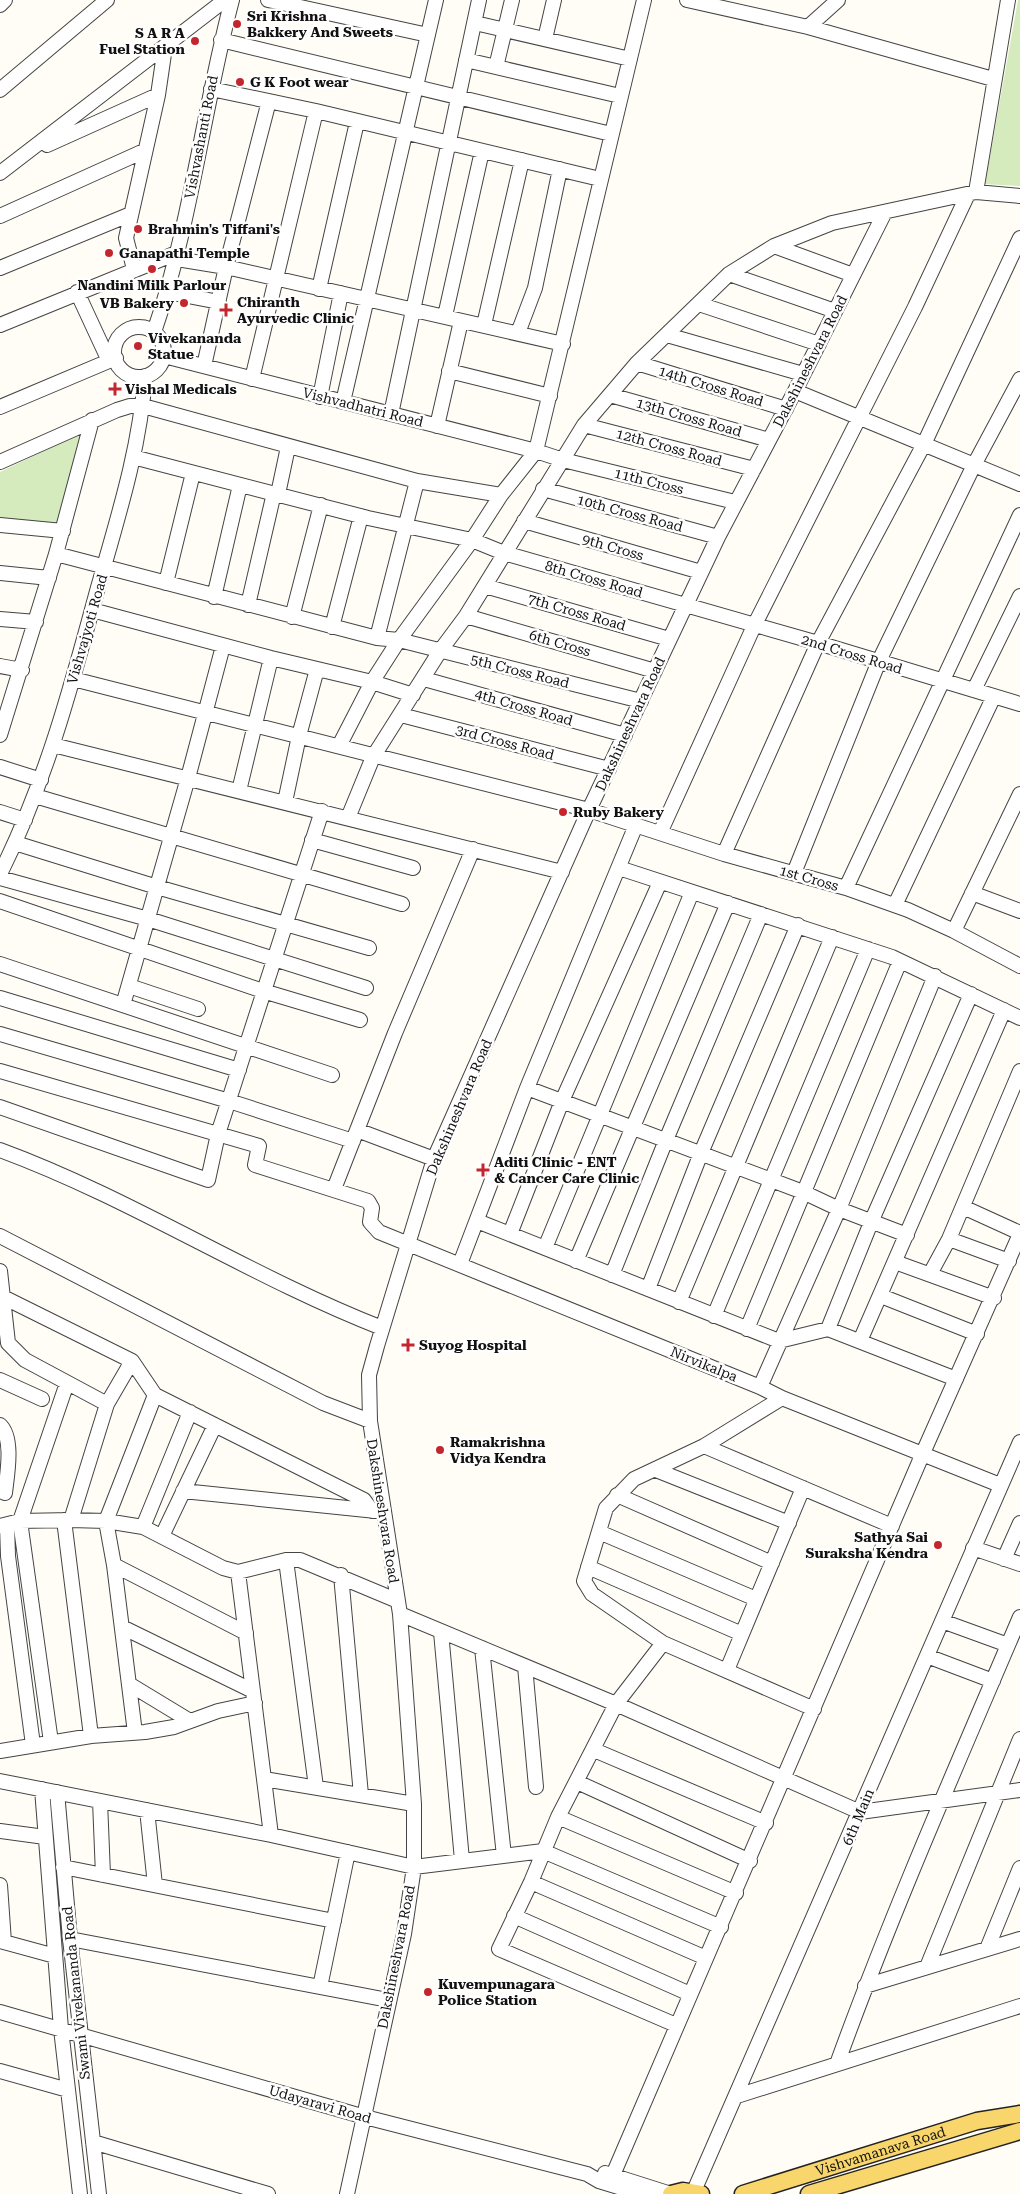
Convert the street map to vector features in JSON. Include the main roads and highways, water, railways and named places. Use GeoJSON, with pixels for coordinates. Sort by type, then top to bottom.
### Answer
{"type":"FeatureCollection","features":[{"type":"Feature","properties":{"kind":"main road","name":"Vishvamanava Road"},"geometry":{"type":"LineString","coordinates":[[743,2194],[977,2121],[1020,2113]]}},
{"type":"Feature","properties":{"kind":"main road","name":"Vishvamanava Road"},"geometry":{"type":"LineString","coordinates":[[809,2194],[1020,2131]]}},
{"type":"Feature","properties":{"kind":"main road"},"geometry":{"type":"LineString","coordinates":[[671,2194],[683,2191],[698,2193]]}},
{"type":"Feature","properties":{"kind":"place","name":"Sri Krishna Bakkery And Sweets"},"geometry":{"type":"Point","coordinates":[237,24]}},
{"type":"Feature","properties":{"kind":"place","name":"S A R A Fuel Station"},"geometry":{"type":"Point","coordinates":[195,41]}},
{"type":"Feature","properties":{"kind":"place","name":"G K Foot wear"},"geometry":{"type":"Point","coordinates":[240,82]}},
{"type":"Feature","properties":{"kind":"place","name":"Brahmin's Tiffani's"},"geometry":{"type":"Point","coordinates":[138,229]}},
{"type":"Feature","properties":{"kind":"place","name":"Ganapathi Temple"},"geometry":{"type":"Point","coordinates":[109,253]}},
{"type":"Feature","properties":{"kind":"place","name":"Nandini Milk Parlour"},"geometry":{"type":"Point","coordinates":[152,269]}},
{"type":"Feature","properties":{"kind":"place","name":"VB Bakery"},"geometry":{"type":"Point","coordinates":[184,303]}},
{"type":"Feature","properties":{"kind":"place","name":"Chiranth Ayurvedic Clinic"},"geometry":{"type":"Point","coordinates":[226,310]}},
{"type":"Feature","properties":{"kind":"place","name":"Vivekananda Statue"},"geometry":{"type":"Point","coordinates":[138,346]}},
{"type":"Feature","properties":{"kind":"place","name":"Vishal Medicals"},"geometry":{"type":"Point","coordinates":[115,389]}},
{"type":"Feature","properties":{"kind":"place","name":"Ruby Bakery"},"geometry":{"type":"Point","coordinates":[563,812]}},
{"type":"Feature","properties":{"kind":"place","name":"Aditi Clinic - ENT & Cancer Care Clinic"},"geometry":{"type":"Point","coordinates":[483,1170]}},
{"type":"Feature","properties":{"kind":"place","name":"Suyog Hospital"},"geometry":{"type":"Point","coordinates":[408,1345]}},
{"type":"Feature","properties":{"kind":"place","name":"Ramakrishna Vidya Kendra"},"geometry":{"type":"Point","coordinates":[440,1450]}},
{"type":"Feature","properties":{"kind":"place","name":"Sathya Sai Suraksha Kendra"},"geometry":{"type":"Point","coordinates":[938,1545]}},
{"type":"Feature","properties":{"kind":"place","name":"Kuvempunagara Police Station"},"geometry":{"type":"Point","coordinates":[428,1992]}}]}
